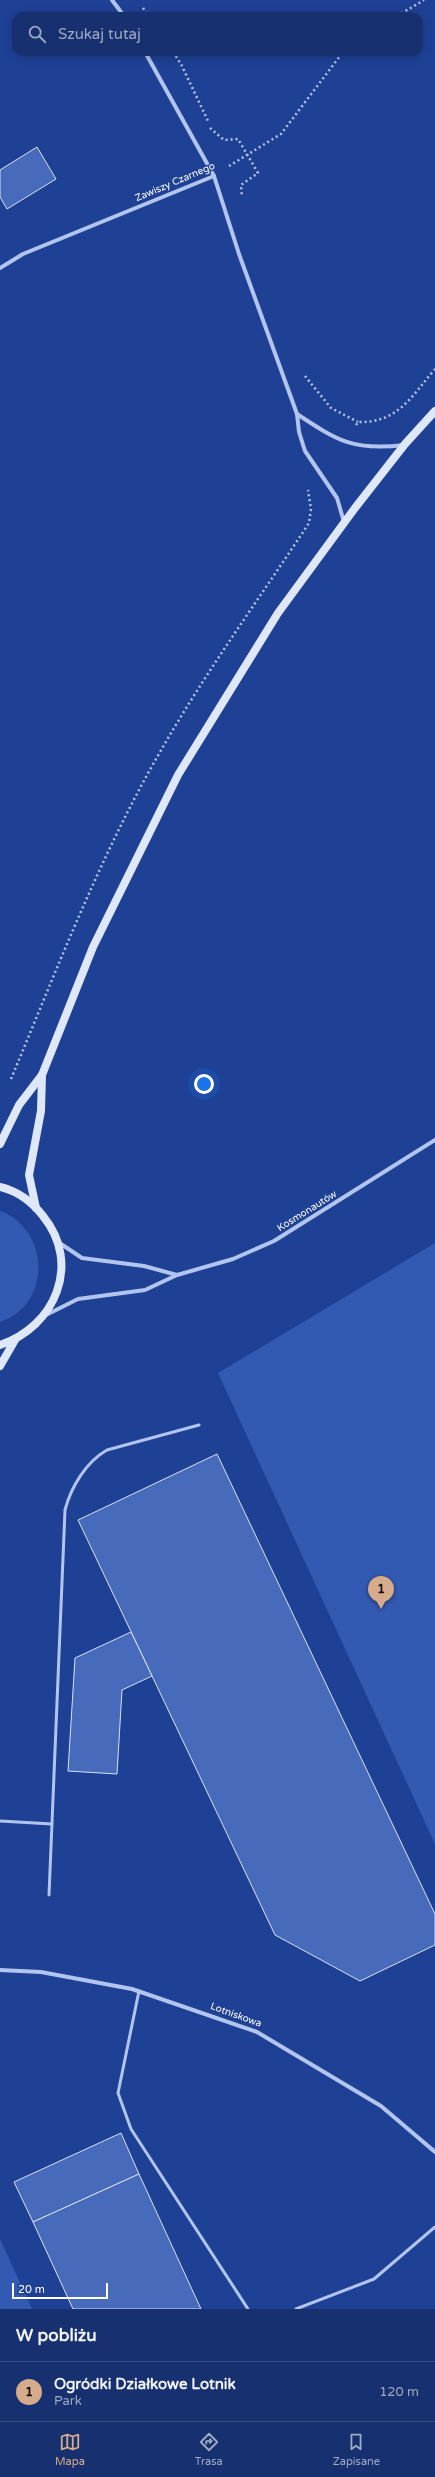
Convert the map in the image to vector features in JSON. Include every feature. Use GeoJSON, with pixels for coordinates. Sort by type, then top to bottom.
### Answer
{"type":"FeatureCollection","features":[{"type":"Feature","properties":{"kind":"main road"},"geometry":{"type":"LineString","coordinates":[[0,1144],[19,1105],[42,1075],[93,947],[178,775],[278,613],[344,523],[405,444],[435,411]]}},
{"type":"Feature","properties":{"kind":"main road"},"geometry":{"type":"LineString","coordinates":[[36,1208],[29,1176],[40,1111],[42,1075]]}},
{"type":"Feature","properties":{"kind":"main road"},"geometry":{"type":"LineString","coordinates":[[0,1188],[20,1196],[36,1208],[48,1223],[57,1241],[61,1260],[60,1279],[55,1298],[45,1315],[31,1330],[15,1340],[0,1346]]}},
{"type":"Feature","properties":{"kind":"main road"},"geometry":{"type":"LineString","coordinates":[[0,1366],[15,1340]]}},
{"type":"Feature","properties":{"kind":"street"},"geometry":{"type":"LineString","coordinates":[[112,0],[121,12]]}},
{"type":"Feature","properties":{"kind":"street"},"geometry":{"type":"LineString","coordinates":[[147,56],[214,176],[239,254],[297,414],[299,432],[305,451],[337,498],[344,523]]}},
{"type":"Feature","properties":{"kind":"street","name":"Zawiszy Czarnego"},"geometry":{"type":"LineString","coordinates":[[0,268],[23,254],[214,176]]}},
{"type":"Feature","properties":{"kind":"street"},"geometry":{"type":"LineString","coordinates":[[297,414],[331,436],[352,445],[378,448],[405,444]]}},
{"type":"Feature","properties":{"kind":"street","name":"Kosmonautów"},"geometry":{"type":"LineString","coordinates":[[45,1315],[78,1299],[145,1290],[177,1275],[233,1259],[274,1241],[435,1140]]}},
{"type":"Feature","properties":{"kind":"street"},"geometry":{"type":"LineString","coordinates":[[57,1241],[82,1258],[144,1266],[177,1275]]}},
{"type":"Feature","properties":{"kind":"street","name":"Lotniskowa"},"geometry":{"type":"LineString","coordinates":[[0,1970],[41,1972],[139,1991],[257,2032],[381,2106],[435,2152]]}},
{"type":"Feature","properties":{"kind":"lane"},"geometry":{"type":"LineString","coordinates":[[49,1895],[65,1510],[69,1493],[95,1457],[107,1450],[199,1425]]}},
{"type":"Feature","properties":{"kind":"lane"},"geometry":{"type":"LineString","coordinates":[[0,1821],[52,1824]]}},
{"type":"Feature","properties":{"kind":"lane"},"geometry":{"type":"LineString","coordinates":[[139,1991],[118,2093],[131,2129],[248,2309]]}},
{"type":"Feature","properties":{"kind":"lane"},"geometry":{"type":"LineString","coordinates":[[296,2309],[374,2279],[435,2227]]}},
{"type":"Feature","properties":{"kind":"path"},"geometry":{"type":"LineString","coordinates":[[404,12],[424,0]]}},
{"type":"Feature","properties":{"kind":"path"},"geometry":{"type":"LineString","coordinates":[[176,56],[181,64],[211,128],[224,140],[238,138],[258,173],[242,185],[242,201]]}},
{"type":"Feature","properties":{"kind":"path","name":"Zawiszy Czarnego"},"geometry":{"type":"LineString","coordinates":[[214,176],[282,134],[340,56]]}},
{"type":"Feature","properties":{"kind":"path"},"geometry":{"type":"LineString","coordinates":[[304,375],[331,408],[358,422],[374,422],[389,417],[401,408],[435,369]]}},
{"type":"Feature","properties":{"kind":"path"},"geometry":{"type":"LineString","coordinates":[[353,429],[358,422]]}},
{"type":"Feature","properties":{"kind":"shaded area"},"geometry":{"type":"Polygon","coordinates":[[[0,1211],[16,1220],[28,1234],[36,1250],[38,1267],[36,1284],[29,1300],[17,1313],[0,1322],[0,1211]]]}},
{"type":"Feature","properties":{"kind":"shaded area"},"geometry":{"type":"Polygon","coordinates":[[[435,1243],[435,1844],[218,1373],[435,1243]]]}},
{"type":"Feature","properties":{"kind":"shaded area"},"geometry":{"type":"Polygon","coordinates":[[[0,2239],[32,2309],[0,2309],[0,2239]]]}},
{"type":"Feature","properties":{"kind":"building"},"geometry":{"type":"Polygon","coordinates":[[[37,147],[56,179],[7,209],[0,197],[0,170],[37,147]]]}},
{"type":"Feature","properties":{"kind":"building"},"geometry":{"type":"Polygon","coordinates":[[[217,1454],[435,1914],[435,1945],[360,1981],[275,1935],[78,1520],[217,1454]]]}},
{"type":"Feature","properties":{"kind":"building"},"geometry":{"type":"Polygon","coordinates":[[[131,1632],[152,1676],[122,1690],[117,1774],[68,1771],[75,1658],[131,1632]]]}},
{"type":"Feature","properties":{"kind":"building"},"geometry":{"type":"Polygon","coordinates":[[[121,2133],[139,2174],[33,2222],[14,2182],[121,2133]]]}},
{"type":"Feature","properties":{"kind":"building"},"geometry":{"type":"Polygon","coordinates":[[[139,2174],[201,2309],[73,2309],[33,2222],[139,2174]]]}},
{"type":"Feature","properties":{"kind":"place","name":"Ogródki Działkowe Lotnik"},"geometry":{"type":"Point","coordinates":[381,1609]}}]}
